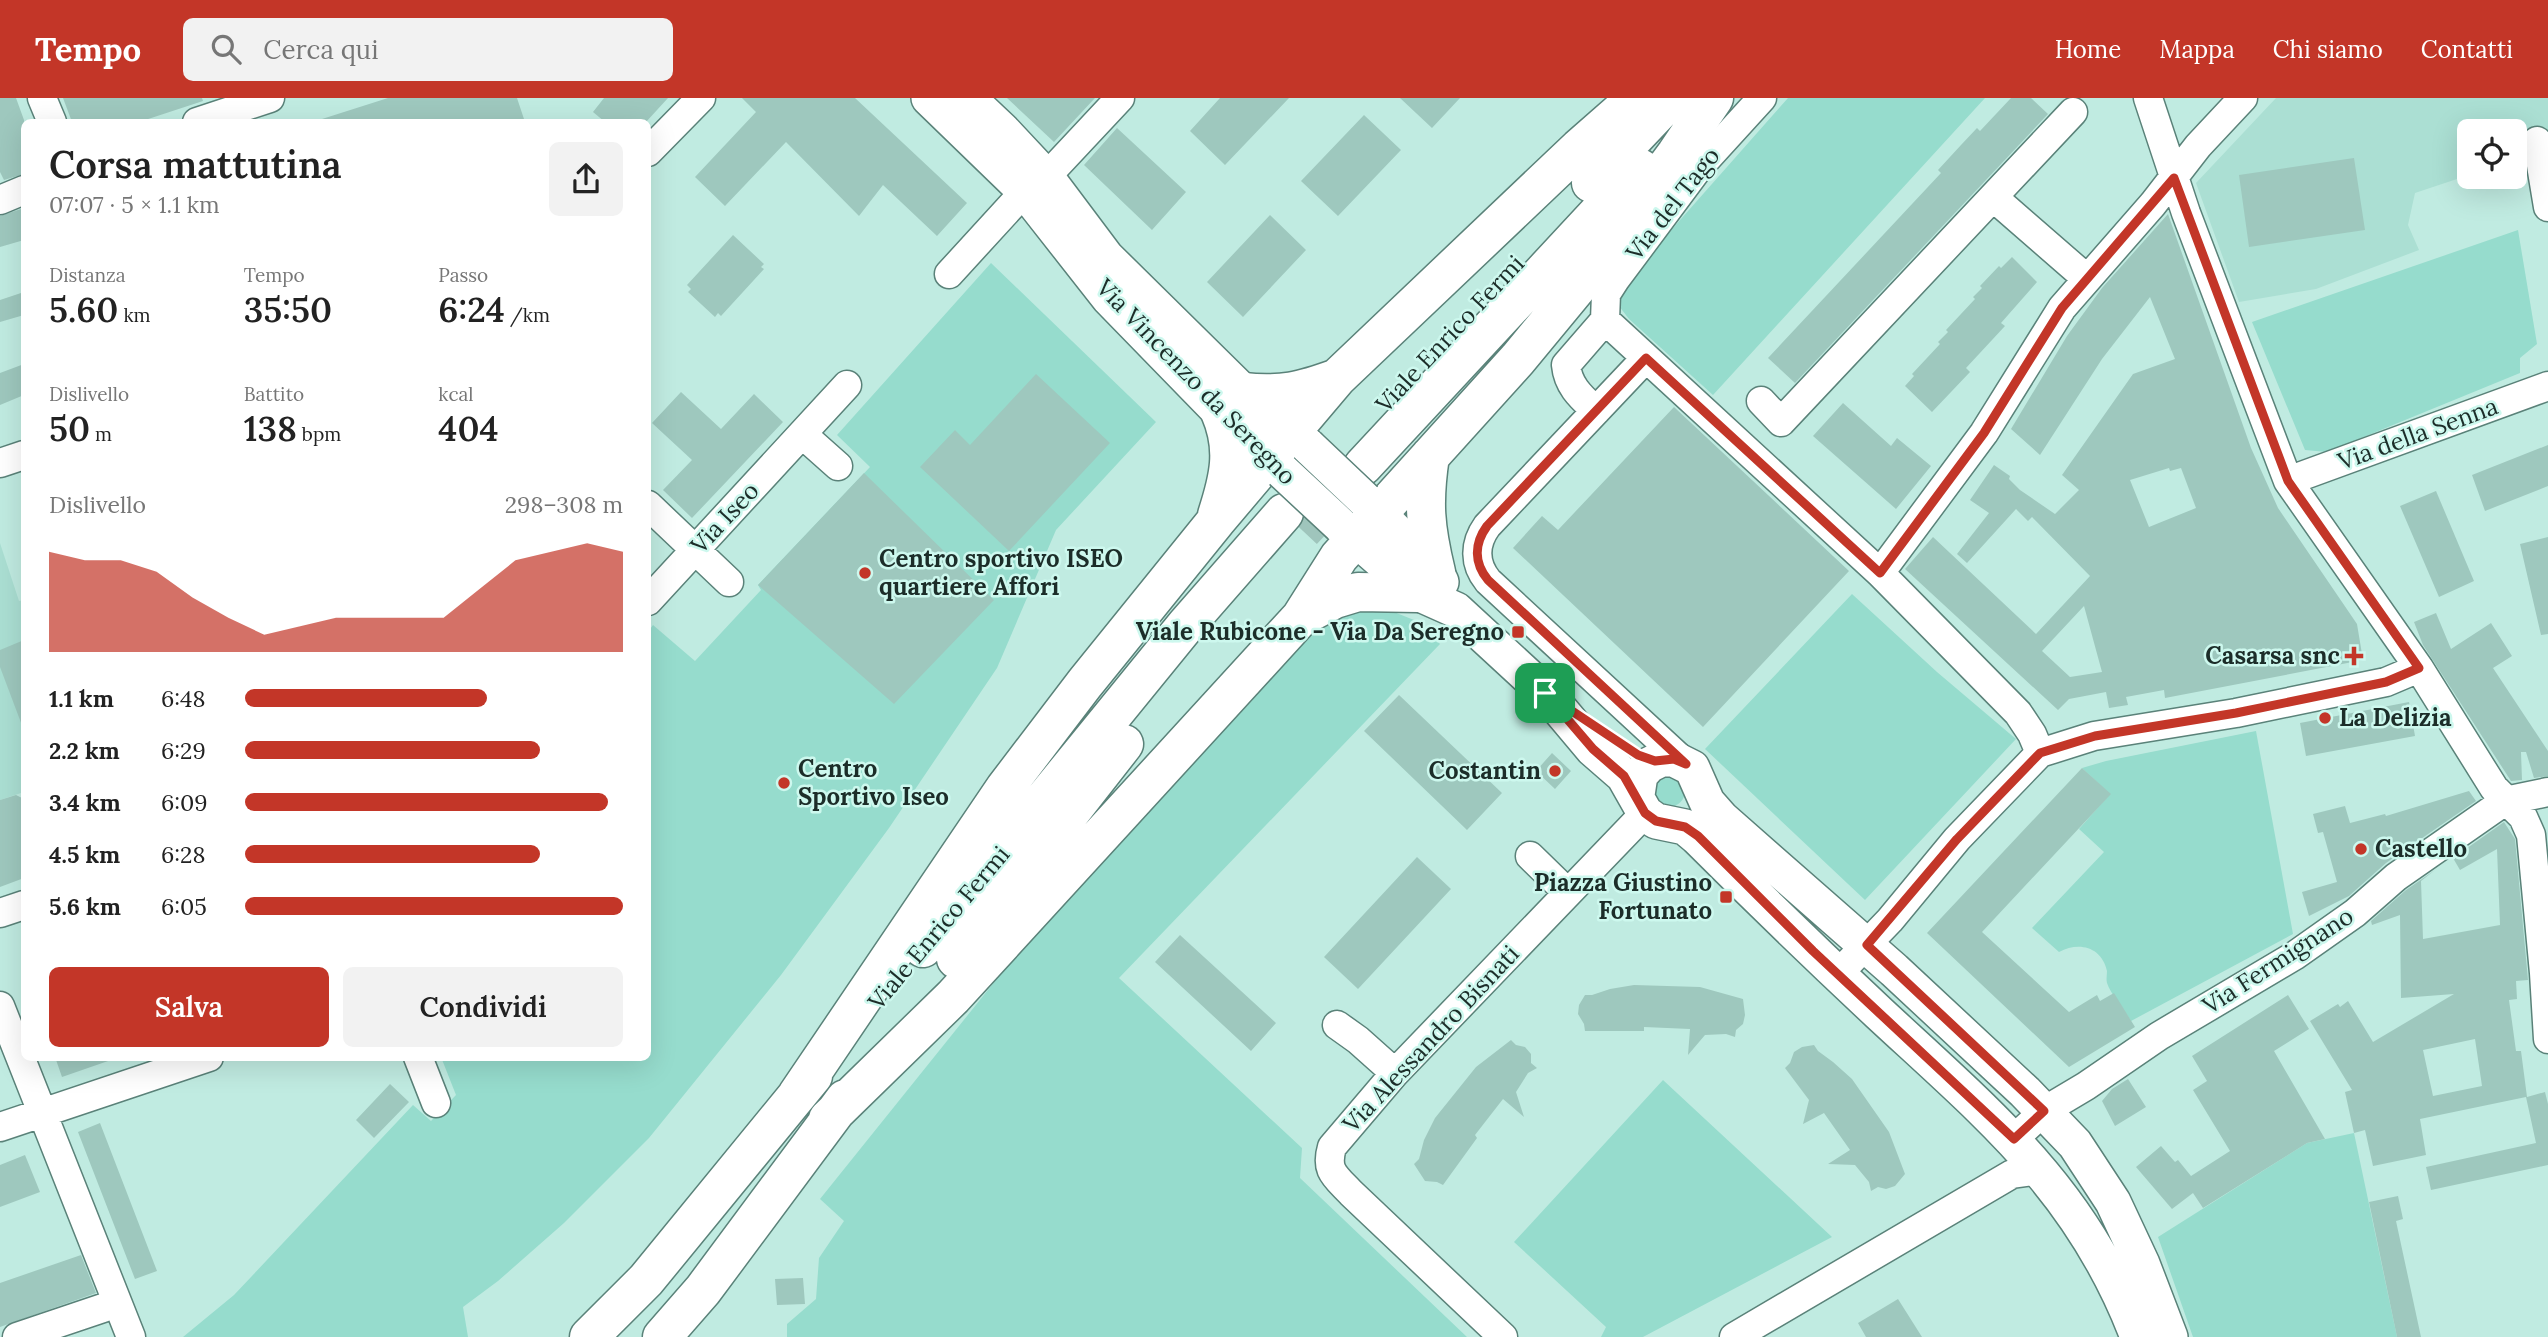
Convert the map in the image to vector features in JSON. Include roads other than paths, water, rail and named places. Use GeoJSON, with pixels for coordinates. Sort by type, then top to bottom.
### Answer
{"type":"FeatureCollection","features":[{"type":"Feature","properties":{"kind":"highway"},"geometry":{"type":"LineString","coordinates":[[797,1095],[1005,788],[1085,683],[1216,522],[1227,484],[1231,452],[1228,431],[1232,402],[1290,393],[1337,378],[1579,148],[1636,98]]}},
{"type":"Feature","properties":{"kind":"highway"},"geometry":{"type":"LineString","coordinates":[[1567,228],[1672,98]]}},
{"type":"Feature","properties":{"kind":"highway"},"geometry":{"type":"LineString","coordinates":[[1567,228],[1707,98]]}},
{"type":"Feature","properties":{"kind":"highway"},"geometry":{"type":"LineString","coordinates":[[1301,617],[1335,599],[1358,592],[1427,583],[1424,492],[1430,457],[1518,359],[1580,284],[1714,98]]}},
{"type":"Feature","properties":{"kind":"highway","name":"Viale Enrico Fermi"},"geometry":{"type":"LineString","coordinates":[[1329,475],[1567,228]]}},
{"type":"Feature","properties":{"kind":"highway"},"geometry":{"type":"LineString","coordinates":[[828,1119],[953,997],[1301,617],[1339,557],[1329,475],[1337,378]]}},
{"type":"Feature","properties":{"kind":"highway"},"geometry":{"type":"LineString","coordinates":[[1216,522],[1329,475],[1430,457]]}},
{"type":"Feature","properties":{"kind":"highway","name":"Viale Enrico Fermi"},"geometry":{"type":"LineString","coordinates":[[589,1337],[646,1280],[797,1095],[908,968],[1186,625],[1293,522],[1239,603],[1032,859],[899,1033],[828,1119],[703,1290],[662,1337]]}},
{"type":"Feature","properties":{"kind":"main road","name":"Via Vincenzo da Seregno"},"geometry":{"type":"LineString","coordinates":[[929,98],[1035,184],[1106,257],[1232,402],[1329,475],[1427,583],[1545,693],[1593,749],[1624,776],[1650,810],[1698,836],[1838,974],[2014,1139],[2067,1203],[2101,1256],[2138,1337]]}},
{"type":"Feature","properties":{"kind":"main road","name":"Via Vincenzo da Seregno"},"geometry":{"type":"LineString","coordinates":[[968,98],[1002,130],[1035,184]]}},
{"type":"Feature","properties":{"kind":"main road","name":"Via Vincenzo da Seregno"},"geometry":{"type":"LineString","coordinates":[[1545,693],[1638,755],[1681,770]]}},
{"type":"Feature","properties":{"kind":"main road"},"geometry":{"type":"LineString","coordinates":[[1681,770],[1700,799],[1693,811],[1683,820],[1650,810],[1640,775],[1681,770]]}},
{"type":"Feature","properties":{"kind":"main road"},"geometry":{"type":"LineString","coordinates":[[1681,770],[1721,819],[1867,945],[1981,1051],[2044,1111],[2089,1163],[2113,1202],[2142,1264],[2170,1337]]}},
{"type":"Feature","properties":{"kind":"street"},"geometry":{"type":"LineString","coordinates":[[42,98],[51,119]]}},
{"type":"Feature","properties":{"kind":"street"},"geometry":{"type":"LineString","coordinates":[[651,149],[701,98]]}},
{"type":"Feature","properties":{"kind":"street"},"geometry":{"type":"LineString","coordinates":[[948,274],[1120,98]]}},
{"type":"Feature","properties":{"kind":"street","name":"Via del Tago"},"geometry":{"type":"LineString","coordinates":[[1605,320],[1606,294],[1615,280],[1700,166],[1762,98]]}},
{"type":"Feature","properties":{"kind":"street"},"geometry":{"type":"LineString","coordinates":[[2148,98],[2174,178],[2288,481],[2419,668],[2494,788],[2523,817],[2531,835],[2546,973],[2548,1039]]}},
{"type":"Feature","properties":{"kind":"street"},"geometry":{"type":"LineString","coordinates":[[1880,573],[1984,433],[2062,308],[2174,178],[2198,146],[2244,98]]}},
{"type":"Feature","properties":{"kind":"street"},"geometry":{"type":"LineString","coordinates":[[205,119],[259,100]]}},
{"type":"Feature","properties":{"kind":"street"},"geometry":{"type":"LineString","coordinates":[[1761,401],[1782,422],[2073,112]]}},
{"type":"Feature","properties":{"kind":"street"},"geometry":{"type":"LineString","coordinates":[[2537,141],[2548,207]]}},
{"type":"Feature","properties":{"kind":"street"},"geometry":{"type":"LineString","coordinates":[[0,200],[21,191]]}},
{"type":"Feature","properties":{"kind":"street"},"geometry":{"type":"LineString","coordinates":[[1993,197],[2086,278]]}},
{"type":"Feature","properties":{"kind":"street"},"geometry":{"type":"LineString","coordinates":[[1596,411],[1575,391],[1567,377],[1566,365],[1605,320],[1880,573],[2018,713],[2032,734],[2040,753]]}},
{"type":"Feature","properties":{"kind":"street"},"geometry":{"type":"LineString","coordinates":[[1646,358],[1487,526],[1479,538],[1477,558],[1488,580],[1681,770]]}},
{"type":"Feature","properties":{"kind":"street","name":"Via Iseo"},"geometry":{"type":"LineString","coordinates":[[651,598],[847,385]]}},
{"type":"Feature","properties":{"kind":"street","name":"Via della Senna"},"geometry":{"type":"LineString","coordinates":[[2288,481],[2548,386]]}},
{"type":"Feature","properties":{"kind":"street"},"geometry":{"type":"LineString","coordinates":[[802,434],[838,466]]}},
{"type":"Feature","properties":{"kind":"street"},"geometry":{"type":"LineString","coordinates":[[0,463],[21,456]]}},
{"type":"Feature","properties":{"kind":"street"},"geometry":{"type":"LineString","coordinates":[[651,508],[729,582]]}},
{"type":"Feature","properties":{"kind":"street"},"geometry":{"type":"LineString","coordinates":[[1838,974],[1867,945],[1957,839],[2040,753],[2095,736],[2236,713],[2386,682],[2419,668]]}},
{"type":"Feature","properties":{"kind":"street"},"geometry":{"type":"LineString","coordinates":[[2505,801],[2548,792]]}},
{"type":"Feature","properties":{"kind":"street","name":"Via Fermignano"},"geometry":{"type":"LineString","coordinates":[[2014,1139],[2044,1111],[2159,1036],[2294,956],[2356,913],[2396,877],[2505,801]]}},
{"type":"Feature","properties":{"kind":"street","name":"Via Alessandro Bisnati"},"geometry":{"type":"LineString","coordinates":[[1503,1337],[1331,1172],[1328,1160],[1332,1147],[1395,1073],[1650,810]]}},
{"type":"Feature","properties":{"kind":"street"},"geometry":{"type":"LineString","coordinates":[[1530,856],[1568,893]]}},
{"type":"Feature","properties":{"kind":"street"},"geometry":{"type":"LineString","coordinates":[[0,913],[21,906]]}},
{"type":"Feature","properties":{"kind":"street"},"geometry":{"type":"LineString","coordinates":[[0,1006],[21,1060]]}},
{"type":"Feature","properties":{"kind":"street"},"geometry":{"type":"LineString","coordinates":[[1337,1025],[1395,1073]]}},
{"type":"Feature","properties":{"kind":"street"},"geometry":{"type":"LineString","coordinates":[[1952,1081],[1964,1086],[1979,1081],[1986,1066],[1981,1051]]}},
{"type":"Feature","properties":{"kind":"street"},"geometry":{"type":"LineString","coordinates":[[21,1061],[131,1337]]}},
{"type":"Feature","properties":{"kind":"street"},"geometry":{"type":"LineString","coordinates":[[0,1127],[197,1061]]}},
{"type":"Feature","properties":{"kind":"street"},"geometry":{"type":"LineString","coordinates":[[420,1061],[436,1103]]}},
{"type":"Feature","properties":{"kind":"street"},"geometry":{"type":"LineString","coordinates":[[1734,1337],[2012,1174],[2041,1170]]}},
{"type":"Feature","properties":{"kind":"street"},"geometry":{"type":"LineString","coordinates":[[17,1337],[103,1308]]}},
{"type":"Feature","properties":{"kind":"tunnel"},"geometry":{"type":"LineString","coordinates":[[1303,531],[1347,484]]}},
{"type":"Feature","properties":{"kind":"place","name":"Centro sportivo ISEO quartiere Affori"},"geometry":{"type":"Point","coordinates":[865,573]}},
{"type":"Feature","properties":{"kind":"place","name":"Viale Rubicone - Via Da Seregno"},"geometry":{"type":"Point","coordinates":[1518,632]}},
{"type":"Feature","properties":{"kind":"place","name":"Casarsa snc"},"geometry":{"type":"Point","coordinates":[2354,656]}},
{"type":"Feature","properties":{"kind":"place","name":"La Delizia"},"geometry":{"type":"Point","coordinates":[2325,718]}},
{"type":"Feature","properties":{"kind":"place","name":"Costantin"},"geometry":{"type":"Point","coordinates":[1555,771]}},
{"type":"Feature","properties":{"kind":"place","name":"Centro Sportivo Iseo"},"geometry":{"type":"Point","coordinates":[784,783]}},
{"type":"Feature","properties":{"kind":"place","name":"Castello"},"geometry":{"type":"Point","coordinates":[2361,849]}},
{"type":"Feature","properties":{"kind":"place","name":"Piazza Giustino Fortunato"},"geometry":{"type":"Point","coordinates":[1726,897]}}]}
